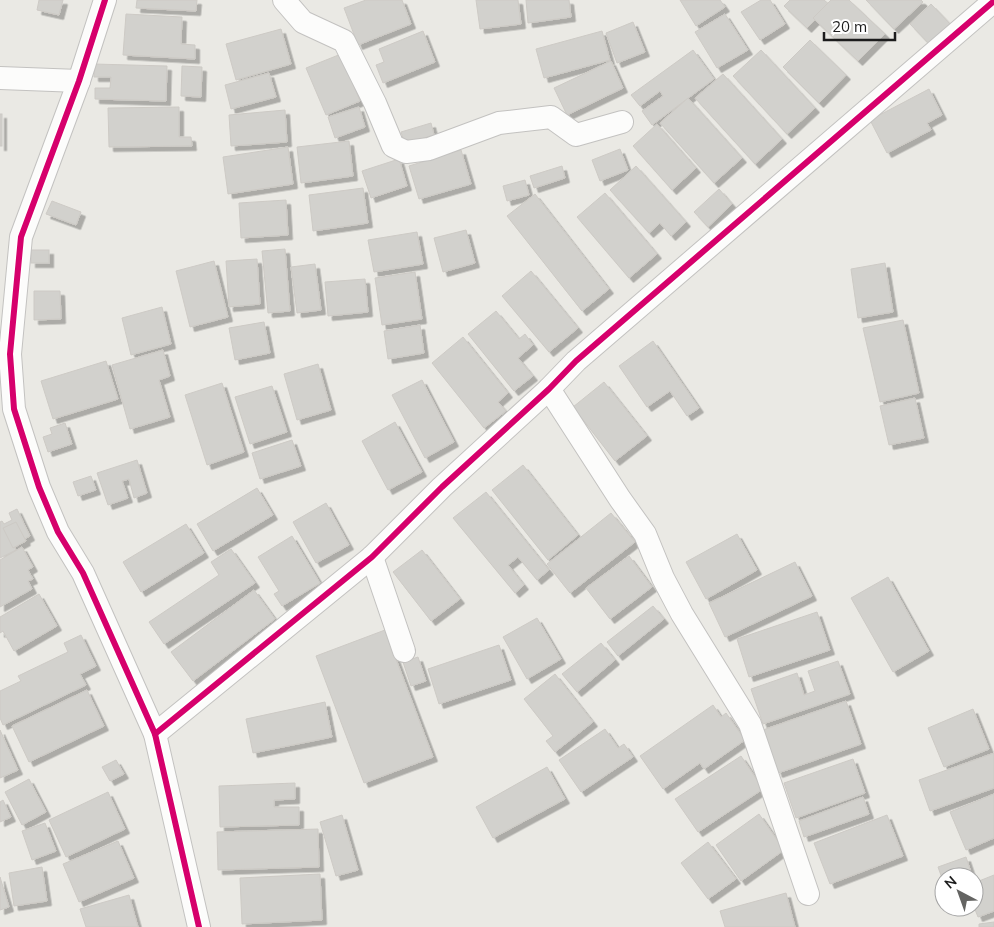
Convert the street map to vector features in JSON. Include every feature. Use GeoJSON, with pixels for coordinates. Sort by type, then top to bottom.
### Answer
{"type":"FeatureCollection","features":[{"type":"Feature","properties":{"kind":"street"},"geometry":{"type":"LineString","coordinates":[[105,0],[79,81],[21,237],[10,354],[14,409],[39,487],[58,532],[83,573],[155,734],[199,927]]}},
{"type":"Feature","properties":{"kind":"street"},"geometry":{"type":"LineString","coordinates":[[284,0],[304,22],[344,41],[376,103],[392,146],[406,152],[429,149],[499,123],[551,117],[576,135],[622,122]]}},
{"type":"Feature","properties":{"kind":"street"},"geometry":{"type":"LineString","coordinates":[[155,734],[372,557],[442,487],[549,389],[576,361],[994,1]]}},
{"type":"Feature","properties":{"kind":"street"},"geometry":{"type":"LineString","coordinates":[[0,78],[79,81]]}},
{"type":"Feature","properties":{"kind":"street"},"geometry":{"type":"LineString","coordinates":[[549,389],[620,499],[645,534],[663,578],[682,614],[750,724],[808,894]]}},
{"type":"Feature","properties":{"kind":"street"},"geometry":{"type":"LineString","coordinates":[[372,557],[404,651]]}},
{"type":"Feature","properties":{"kind":"building"},"geometry":{"type":"Polygon","coordinates":[[[39,0],[63,0],[59,15],[37,10],[39,0]]]}},
{"type":"Feature","properties":{"kind":"building"},"geometry":{"type":"Polygon","coordinates":[[[137,0],[197,0],[196,11],[136,8],[137,0]]]}},
{"type":"Feature","properties":{"kind":"building"},"geometry":{"type":"Polygon","coordinates":[[[366,0],[402,0],[411,24],[358,45],[344,8],[366,0]]]}},
{"type":"Feature","properties":{"kind":"building"},"geometry":{"type":"Polygon","coordinates":[[[476,0],[518,0],[521,24],[480,29],[476,0]]]}},
{"type":"Feature","properties":{"kind":"building"},"geometry":{"type":"Polygon","coordinates":[[[526,0],[569,0],[571,17],[528,23],[526,0]]]}},
{"type":"Feature","properties":{"kind":"building"},"geometry":{"type":"Polygon","coordinates":[[[680,0],[720,0],[725,7],[696,26],[680,0]]]}},
{"type":"Feature","properties":{"kind":"building"},"geometry":{"type":"Polygon","coordinates":[[[761,0],[770,0],[785,24],[760,40],[741,12],[761,0]]]}},
{"type":"Feature","properties":{"kind":"building"},"geometry":{"type":"Polygon","coordinates":[[[790,0],[824,0],[830,5],[807,28],[784,6],[790,0]]]}},
{"type":"Feature","properties":{"kind":"building"},"geometry":{"type":"Polygon","coordinates":[[[831,0],[849,0],[885,34],[858,61],[813,18],[831,0]]]}},
{"type":"Feature","properties":{"kind":"building"},"geometry":{"type":"Polygon","coordinates":[[[866,0],[921,0],[923,2],[894,29],[866,0]]]}},
{"type":"Feature","properties":{"kind":"building"},"geometry":{"type":"Polygon","coordinates":[[[931,4],[952,26],[931,46],[910,24],[931,4]]]}},
{"type":"Feature","properties":{"kind":"building"},"geometry":{"type":"Polygon","coordinates":[[[126,14],[182,17],[181,44],[195,45],[195,59],[123,55],[126,14]]]}},
{"type":"Feature","properties":{"kind":"building"},"geometry":{"type":"Polygon","coordinates":[[[725,14],[748,50],[717,68],[695,32],[725,14]]]}},
{"type":"Feature","properties":{"kind":"building"},"geometry":{"type":"Polygon","coordinates":[[[633,22],[645,52],[617,63],[606,33],[633,22]]]}},
{"type":"Feature","properties":{"kind":"building"},"geometry":{"type":"Polygon","coordinates":[[[281,29],[291,64],[236,80],[226,44],[281,29]]]}},
{"type":"Feature","properties":{"kind":"building"},"geometry":{"type":"Polygon","coordinates":[[[423,31],[435,62],[383,83],[376,65],[384,62],[379,49],[423,31]]]}},
{"type":"Feature","properties":{"kind":"building"},"geometry":{"type":"Polygon","coordinates":[[[602,31],[610,60],[544,78],[536,49],[602,31]]]}},
{"type":"Feature","properties":{"kind":"building"},"geometry":{"type":"Polygon","coordinates":[[[810,40],[846,75],[819,103],[783,67],[810,40]]]}},
{"type":"Feature","properties":{"kind":"building"},"geometry":{"type":"Polygon","coordinates":[[[693,50],[714,79],[652,125],[642,111],[663,96],[660,91],[640,106],[631,95],[693,50]]]}},
{"type":"Feature","properties":{"kind":"building"},"geometry":{"type":"Polygon","coordinates":[[[761,50],[815,108],[787,134],[733,76],[761,50]]]}},
{"type":"Feature","properties":{"kind":"building"},"geometry":{"type":"Polygon","coordinates":[[[341,54],[360,101],[326,115],[306,68],[341,54]]]}},
{"type":"Feature","properties":{"kind":"building"},"geometry":{"type":"Polygon","coordinates":[[[611,61],[623,88],[567,115],[554,88],[611,61]]]}},
{"type":"Feature","properties":{"kind":"building"},"geometry":{"type":"Polygon","coordinates":[[[94,64],[167,66],[166,101],[95,99],[95,88],[110,88],[111,77],[94,77],[94,64]]]}},
{"type":"Feature","properties":{"kind":"building"},"geometry":{"type":"Polygon","coordinates":[[[182,66],[202,67],[201,97],[181,96],[182,66]]]}},
{"type":"Feature","properties":{"kind":"building"},"geometry":{"type":"Polygon","coordinates":[[[269,73],[276,97],[231,109],[225,85],[269,73]]]}},
{"type":"Feature","properties":{"kind":"building"},"geometry":{"type":"Polygon","coordinates":[[[723,74],[782,139],[755,164],[695,98],[723,74]]]}},
{"type":"Feature","properties":{"kind":"building"},"geometry":{"type":"Polygon","coordinates":[[[929,89],[942,115],[927,123],[931,130],[887,153],[870,120],[929,89]]]}},
{"type":"Feature","properties":{"kind":"building"},"geometry":{"type":"Polygon","coordinates":[[[688,98],[742,158],[714,183],[660,123],[688,98]]]}},
{"type":"Feature","properties":{"kind":"building"},"geometry":{"type":"Polygon","coordinates":[[[179,107],[179,137],[191,137],[192,146],[109,147],[108,108],[179,107]]]}},
{"type":"Feature","properties":{"kind":"building"},"geometry":{"type":"Polygon","coordinates":[[[359,107],[365,127],[335,138],[328,117],[359,107]]]}},
{"type":"Feature","properties":{"kind":"building"},"geometry":{"type":"Polygon","coordinates":[[[285,110],[287,142],[231,146],[229,115],[285,110]]]}},
{"type":"Feature","properties":{"kind":"building"},"geometry":{"type":"Polygon","coordinates":[[[0,114],[2,114],[2,146],[0,146],[0,114]]]}},
{"type":"Feature","properties":{"kind":"building"},"geometry":{"type":"Polygon","coordinates":[[[431,123],[434,135],[405,144],[401,132],[431,123]]]}},
{"type":"Feature","properties":{"kind":"building"},"geometry":{"type":"Polygon","coordinates":[[[657,124],[696,168],[672,190],[633,146],[657,124]]]}},
{"type":"Feature","properties":{"kind":"building"},"geometry":{"type":"Polygon","coordinates":[[[349,141],[353,176],[301,183],[297,147],[349,141]]]}},
{"type":"Feature","properties":{"kind":"building"},"geometry":{"type":"Polygon","coordinates":[[[288,147],[293,184],[228,194],[223,157],[288,147]]]}},
{"type":"Feature","properties":{"kind":"building"},"geometry":{"type":"Polygon","coordinates":[[[620,149],[628,170],[600,181],[592,160],[620,149]]]}},
{"type":"Feature","properties":{"kind":"building"},"geometry":{"type":"Polygon","coordinates":[[[461,150],[471,184],[419,199],[409,166],[461,150]]]}},
{"type":"Feature","properties":{"kind":"building"},"geometry":{"type":"Polygon","coordinates":[[[399,159],[407,186],[371,198],[362,171],[399,159]]]}},
{"type":"Feature","properties":{"kind":"building"},"geometry":{"type":"Polygon","coordinates":[[[562,166],[565,178],[534,188],[530,176],[562,166]]]}},
{"type":"Feature","properties":{"kind":"building"},"geometry":{"type":"Polygon","coordinates":[[[636,166],[686,222],[671,236],[660,223],[649,233],[610,190],[636,166]]]}},
{"type":"Feature","properties":{"kind":"building"},"geometry":{"type":"Polygon","coordinates":[[[525,180],[529,195],[507,201],[503,186],[525,180]]]}},
{"type":"Feature","properties":{"kind":"building"},"geometry":{"type":"Polygon","coordinates":[[[363,188],[368,223],[313,231],[309,195],[363,188]]]}},
{"type":"Feature","properties":{"kind":"building"},"geometry":{"type":"Polygon","coordinates":[[[719,189],[732,204],[708,227],[694,212],[719,189]]]}},
{"type":"Feature","properties":{"kind":"building"},"geometry":{"type":"Polygon","coordinates":[[[605,193],[657,254],[629,278],[577,217],[605,193]]]}},
{"type":"Feature","properties":{"kind":"building"},"geometry":{"type":"Polygon","coordinates":[[[535,194],[609,289],[582,311],[507,216],[535,194]]]}},
{"type":"Feature","properties":{"kind":"building"},"geometry":{"type":"Polygon","coordinates":[[[286,200],[288,235],[241,238],[239,203],[286,200]]]}},
{"type":"Feature","properties":{"kind":"building"},"geometry":{"type":"Polygon","coordinates":[[[52,201],[81,212],[76,225],[46,214],[52,201]]]}},
{"type":"Feature","properties":{"kind":"building"},"geometry":{"type":"Polygon","coordinates":[[[466,230],[475,263],[443,272],[434,238],[466,230]]]}},
{"type":"Feature","properties":{"kind":"building"},"geometry":{"type":"Polygon","coordinates":[[[417,232],[423,264],[374,272],[368,240],[417,232]]]}},
{"type":"Feature","properties":{"kind":"building"},"geometry":{"type":"Polygon","coordinates":[[[285,249],[290,311],[268,313],[262,251],[285,249]]]}},
{"type":"Feature","properties":{"kind":"building"},"geometry":{"type":"Polygon","coordinates":[[[31,250],[49,250],[49,263],[31,263],[31,250]]]}},
{"type":"Feature","properties":{"kind":"building"},"geometry":{"type":"Polygon","coordinates":[[[257,259],[260,304],[229,307],[226,261],[257,259]]]}},
{"type":"Feature","properties":{"kind":"building"},"geometry":{"type":"Polygon","coordinates":[[[214,261],[228,317],[190,327],[176,271],[214,261]]]}},
{"type":"Feature","properties":{"kind":"building"},"geometry":{"type":"Polygon","coordinates":[[[885,263],[893,312],[858,318],[851,269],[885,263]]]}},
{"type":"Feature","properties":{"kind":"building"},"geometry":{"type":"Polygon","coordinates":[[[315,264],[321,310],[297,313],[291,267],[315,264]]]}},
{"type":"Feature","properties":{"kind":"building"},"geometry":{"type":"Polygon","coordinates":[[[531,271],[578,328],[549,352],[502,296],[531,271]]]}},
{"type":"Feature","properties":{"kind":"building"},"geometry":{"type":"Polygon","coordinates":[[[415,272],[422,319],[382,325],[375,278],[415,272]]]}},
{"type":"Feature","properties":{"kind":"building"},"geometry":{"type":"Polygon","coordinates":[[[365,279],[368,312],[328,316],[325,282],[365,279]]]}},
{"type":"Feature","properties":{"kind":"building"},"geometry":{"type":"Polygon","coordinates":[[[34,291],[60,291],[61,319],[34,320],[34,291]]]}},
{"type":"Feature","properties":{"kind":"building"},"geometry":{"type":"Polygon","coordinates":[[[162,307],[171,344],[131,355],[122,318],[162,307]]]}},
{"type":"Feature","properties":{"kind":"building"},"geometry":{"type":"Polygon","coordinates":[[[496,311],[519,339],[525,334],[533,345],[518,358],[533,376],[514,391],[468,334],[496,311]]]}},
{"type":"Feature","properties":{"kind":"building"},"geometry":{"type":"Polygon","coordinates":[[[903,320],[919,393],[880,402],[863,328],[903,320]]]}},
{"type":"Feature","properties":{"kind":"building"},"geometry":{"type":"Polygon","coordinates":[[[264,322],[270,353],[235,360],[229,328],[264,322]]]}},
{"type":"Feature","properties":{"kind":"building"},"geometry":{"type":"Polygon","coordinates":[[[420,325],[424,353],[388,359],[384,331],[420,325]]]}},
{"type":"Feature","properties":{"kind":"building"},"geometry":{"type":"Polygon","coordinates":[[[463,337],[508,393],[498,402],[506,411],[484,428],[432,363],[463,337]]]}},
{"type":"Feature","properties":{"kind":"building"},"geometry":{"type":"Polygon","coordinates":[[[653,341],[699,408],[687,416],[670,391],[647,407],[619,366],[653,341]]]}},
{"type":"Feature","properties":{"kind":"building"},"geometry":{"type":"Polygon","coordinates":[[[163,350],[170,376],[159,380],[170,417],[130,429],[112,365],[163,350]]]}},
{"type":"Feature","properties":{"kind":"building"},"geometry":{"type":"Polygon","coordinates":[[[106,361],[118,399],[53,419],[41,381],[106,361]]]}},
{"type":"Feature","properties":{"kind":"building"},"geometry":{"type":"Polygon","coordinates":[[[318,364],[331,410],[297,420],[284,374],[318,364]]]}},
{"type":"Feature","properties":{"kind":"building"},"geometry":{"type":"Polygon","coordinates":[[[422,380],[454,442],[425,458],[392,395],[422,380]]]}},
{"type":"Feature","properties":{"kind":"building"},"geometry":{"type":"Polygon","coordinates":[[[604,382],[647,436],[615,461],[573,407],[604,382]]]}},
{"type":"Feature","properties":{"kind":"building"},"geometry":{"type":"Polygon","coordinates":[[[222,383],[244,452],[207,465],[185,395],[222,383]]]}},
{"type":"Feature","properties":{"kind":"building"},"geometry":{"type":"Polygon","coordinates":[[[272,386],[287,432],[250,444],[235,397],[272,386]]]}},
{"type":"Feature","properties":{"kind":"building"},"geometry":{"type":"Polygon","coordinates":[[[915,398],[924,438],[889,445],[880,406],[915,398]]]}},
{"type":"Feature","properties":{"kind":"building"},"geometry":{"type":"Polygon","coordinates":[[[395,422],[422,472],[388,490],[362,441],[395,422]]]}},
{"type":"Feature","properties":{"kind":"building"},"geometry":{"type":"Polygon","coordinates":[[[65,423],[72,444],[48,452],[43,437],[52,434],[50,428],[65,423]]]}},
{"type":"Feature","properties":{"kind":"building"},"geometry":{"type":"Polygon","coordinates":[[[292,440],[301,466],[260,479],[252,453],[292,440]]]}},
{"type":"Feature","properties":{"kind":"building"},"geometry":{"type":"Polygon","coordinates":[[[137,460],[147,493],[134,498],[129,479],[122,481],[128,498],[108,505],[97,473],[137,460]]]}},
{"type":"Feature","properties":{"kind":"building"},"geometry":{"type":"Polygon","coordinates":[[[523,465],[578,535],[548,560],[492,490],[523,465]]]}},
{"type":"Feature","properties":{"kind":"building"},"geometry":{"type":"Polygon","coordinates":[[[91,476],[96,490],[78,496],[73,482],[91,476]]]}},
{"type":"Feature","properties":{"kind":"building"},"geometry":{"type":"Polygon","coordinates":[[[257,488],[273,515],[213,551],[197,524],[257,488]]]}},
{"type":"Feature","properties":{"kind":"building"},"geometry":{"type":"Polygon","coordinates":[[[486,492],[549,570],[537,580],[518,557],[508,565],[524,585],[515,593],[453,518],[486,492]]]}},
{"type":"Feature","properties":{"kind":"building"},"geometry":{"type":"Polygon","coordinates":[[[326,503],[349,545],[316,563],[293,522],[326,503]]]}},
{"type":"Feature","properties":{"kind":"building"},"geometry":{"type":"Polygon","coordinates":[[[17,509],[30,536],[14,545],[16,550],[0,558],[0,522],[2,521],[4,524],[12,520],[9,513],[17,509]]]}},
{"type":"Feature","properties":{"kind":"building"},"geometry":{"type":"Polygon","coordinates":[[[611,513],[635,542],[570,593],[547,564],[611,513]]]}},
{"type":"Feature","properties":{"kind":"building"},"geometry":{"type":"Polygon","coordinates":[[[16,522],[26,541],[13,548],[3,528],[16,522]]]}},
{"type":"Feature","properties":{"kind":"building"},"geometry":{"type":"Polygon","coordinates":[[[186,524],[204,553],[141,592],[123,562],[186,524]]]}},
{"type":"Feature","properties":{"kind":"building"},"geometry":{"type":"Polygon","coordinates":[[[737,534],[757,570],[706,599],[686,562],[737,534]]]}},
{"type":"Feature","properties":{"kind":"building"},"geometry":{"type":"Polygon","coordinates":[[[292,536],[320,583],[282,606],[274,594],[279,591],[258,557],[292,536]]]}},
{"type":"Feature","properties":{"kind":"building"},"geometry":{"type":"Polygon","coordinates":[[[22,547],[33,567],[28,570],[33,579],[28,581],[32,589],[0,607],[0,560],[22,547]]]}},
{"type":"Feature","properties":{"kind":"building"},"geometry":{"type":"Polygon","coordinates":[[[231,549],[255,583],[164,644],[149,622],[219,575],[211,562],[231,549]]]}},
{"type":"Feature","properties":{"kind":"building"},"geometry":{"type":"Polygon","coordinates":[[[422,550],[460,599],[431,621],[393,572],[422,550]]]}},
{"type":"Feature","properties":{"kind":"building"},"geometry":{"type":"Polygon","coordinates":[[[629,556],[652,587],[610,619],[586,588],[629,556]]]}},
{"type":"Feature","properties":{"kind":"building"},"geometry":{"type":"Polygon","coordinates":[[[795,562],[812,596],[725,637],[709,603],[795,562]]]}},
{"type":"Feature","properties":{"kind":"building"},"geometry":{"type":"Polygon","coordinates":[[[888,577],[929,651],[893,672],[851,598],[888,577]]]}},
{"type":"Feature","properties":{"kind":"building"},"geometry":{"type":"Polygon","coordinates":[[[254,590],[275,619],[193,681],[171,652],[254,590]]]}},
{"type":"Feature","properties":{"kind":"building"},"geometry":{"type":"Polygon","coordinates":[[[39,594],[57,626],[14,651],[3,631],[0,633],[0,617],[39,594]]]}},
{"type":"Feature","properties":{"kind":"building"},"geometry":{"type":"Polygon","coordinates":[[[653,606],[664,619],[618,656],[607,642],[653,606]]]}},
{"type":"Feature","properties":{"kind":"building"},"geometry":{"type":"Polygon","coordinates":[[[817,612],[830,650],[749,677],[737,639],[817,612]]]}},
{"type":"Feature","properties":{"kind":"building"},"geometry":{"type":"Polygon","coordinates":[[[537,618],[561,659],[527,679],[503,637],[537,618]]]}},
{"type":"Feature","properties":{"kind":"building"},"geometry":{"type":"Polygon","coordinates":[[[385,630],[433,757],[364,783],[316,656],[385,630]]]}},
{"type":"Feature","properties":{"kind":"building"},"geometry":{"type":"Polygon","coordinates":[[[81,635],[96,666],[80,674],[86,685],[3,725],[0,718],[0,691],[21,681],[18,676],[68,652],[64,643],[81,635]]]}},
{"type":"Feature","properties":{"kind":"building"},"geometry":{"type":"Polygon","coordinates":[[[601,643],[615,660],[577,692],[562,674],[601,643]]]}},
{"type":"Feature","properties":{"kind":"building"},"geometry":{"type":"Polygon","coordinates":[[[499,645],[511,680],[439,704],[428,669],[499,645]]]}},
{"type":"Feature","properties":{"kind":"building"},"geometry":{"type":"Polygon","coordinates":[[[418,657],[426,681],[411,686],[403,662],[418,657]]]}},
{"type":"Feature","properties":{"kind":"building"},"geometry":{"type":"Polygon","coordinates":[[[838,661],[850,694],[763,724],[751,689],[797,673],[804,695],[815,691],[808,671],[838,661]]]}},
{"type":"Feature","properties":{"kind":"building"},"geometry":{"type":"Polygon","coordinates":[[[555,674],[593,722],[555,752],[546,741],[553,736],[524,699],[555,674]]]}},
{"type":"Feature","properties":{"kind":"building"},"geometry":{"type":"Polygon","coordinates":[[[87,690],[104,726],[29,762],[12,726],[87,690]]]}},
{"type":"Feature","properties":{"kind":"building"},"geometry":{"type":"Polygon","coordinates":[[[846,701],[861,744],[778,773],[763,730],[846,701]]]}},
{"type":"Feature","properties":{"kind":"building"},"geometry":{"type":"Polygon","coordinates":[[[325,702],[332,737],[253,753],[246,719],[325,702]]]}},
{"type":"Feature","properties":{"kind":"building"},"geometry":{"type":"Polygon","coordinates":[[[713,705],[721,717],[726,713],[745,740],[704,769],[700,763],[663,789],[640,756],[713,705]]]}},
{"type":"Feature","properties":{"kind":"building"},"geometry":{"type":"Polygon","coordinates":[[[973,709],[989,749],[944,767],[928,728],[973,709]]]}},
{"type":"Feature","properties":{"kind":"building"},"geometry":{"type":"Polygon","coordinates":[[[605,729],[618,748],[624,744],[633,757],[581,792],[559,760],[605,729]]]}},
{"type":"Feature","properties":{"kind":"building"},"geometry":{"type":"Polygon","coordinates":[[[0,730],[18,770],[0,778],[0,730]]]}},
{"type":"Feature","properties":{"kind":"building"},"geometry":{"type":"Polygon","coordinates":[[[994,753],[994,788],[930,811],[919,780],[994,753]]]}},
{"type":"Feature","properties":{"kind":"building"},"geometry":{"type":"Polygon","coordinates":[[[741,756],[763,789],[698,832],[675,799],[741,756]]]}},
{"type":"Feature","properties":{"kind":"building"},"geometry":{"type":"Polygon","coordinates":[[[853,759],[865,793],[796,818],[784,783],[853,759]]]}},
{"type":"Feature","properties":{"kind":"building"},"geometry":{"type":"Polygon","coordinates":[[[116,760],[124,774],[110,781],[102,767],[116,760]]]}},
{"type":"Feature","properties":{"kind":"building"},"geometry":{"type":"Polygon","coordinates":[[[547,767],[565,799],[493,838],[476,807],[547,767]]]}},
{"type":"Feature","properties":{"kind":"building"},"geometry":{"type":"Polygon","coordinates":[[[29,779],[46,812],[22,825],[5,792],[29,779]]]}},
{"type":"Feature","properties":{"kind":"building"},"geometry":{"type":"Polygon","coordinates":[[[295,783],[295,799],[274,800],[274,807],[299,807],[299,825],[220,827],[219,786],[295,783]]]}},
{"type":"Feature","properties":{"kind":"building"},"geometry":{"type":"Polygon","coordinates":[[[108,792],[125,829],[66,857],[49,820],[108,792]]]}},
{"type":"Feature","properties":{"kind":"building"},"geometry":{"type":"Polygon","coordinates":[[[994,794],[994,838],[966,850],[950,812],[994,794]]]}},
{"type":"Feature","properties":{"kind":"building"},"geometry":{"type":"Polygon","coordinates":[[[863,797],[869,814],[804,837],[799,821],[863,797]]]}},
{"type":"Feature","properties":{"kind":"building"},"geometry":{"type":"Polygon","coordinates":[[[3,800],[11,817],[0,822],[0,802],[3,800]]]}},
{"type":"Feature","properties":{"kind":"building"},"geometry":{"type":"Polygon","coordinates":[[[759,814],[784,850],[741,881],[716,845],[759,814]]]}},
{"type":"Feature","properties":{"kind":"building"},"geometry":{"type":"Polygon","coordinates":[[[342,815],[358,870],[336,876],[320,822],[342,815]]]}},
{"type":"Feature","properties":{"kind":"building"},"geometry":{"type":"Polygon","coordinates":[[[887,815],[903,856],[830,884],[814,843],[887,815]]]}},
{"type":"Feature","properties":{"kind":"building"},"geometry":{"type":"Polygon","coordinates":[[[45,823],[56,851],[32,860],[22,831],[45,823]]]}},
{"type":"Feature","properties":{"kind":"building"},"geometry":{"type":"Polygon","coordinates":[[[318,829],[319,867],[218,870],[217,832],[318,829]]]}},
{"type":"Feature","properties":{"kind":"building"},"geometry":{"type":"Polygon","coordinates":[[[118,841],[134,878],[79,902],[63,864],[118,841]]]}},
{"type":"Feature","properties":{"kind":"building"},"geometry":{"type":"Polygon","coordinates":[[[708,842],[736,879],[708,899],[681,863],[708,842]]]}},
{"type":"Feature","properties":{"kind":"building"},"geometry":{"type":"Polygon","coordinates":[[[966,857],[969,867],[938,867],[966,857]]]}},
{"type":"Feature","properties":{"kind":"building"},"geometry":{"type":"Polygon","coordinates":[[[42,867],[47,901],[14,906],[9,873],[42,867]]]}},
{"type":"Feature","properties":{"kind":"building"},"geometry":{"type":"Polygon","coordinates":[[[320,874],[322,920],[242,924],[240,878],[320,874]]]}},
{"type":"Feature","properties":{"kind":"building"},"geometry":{"type":"Polygon","coordinates":[[[994,875],[994,911],[984,915],[984,879],[994,875]]]}},
{"type":"Feature","properties":{"kind":"building"},"geometry":{"type":"Polygon","coordinates":[[[0,877],[9,907],[0,910],[0,877]]]}},
{"type":"Feature","properties":{"kind":"building"},"geometry":{"type":"Polygon","coordinates":[[[786,893],[795,927],[725,927],[720,911],[786,893]]]}},
{"type":"Feature","properties":{"kind":"building"},"geometry":{"type":"Polygon","coordinates":[[[129,895],[138,927],[86,927],[80,909],[129,895]]]}},
{"type":"Feature","properties":{"kind":"building"},"geometry":{"type":"Polygon","coordinates":[[[994,922],[994,927],[979,927],[979,924],[994,922]]]}},
{"type":"Feature","properties":{"kind":"cycle path"},"geometry":{"type":"LineString","coordinates":[[105,0],[79,81],[21,237],[10,354],[14,409],[39,487],[58,532],[83,573],[155,734],[199,927]]}},
{"type":"Feature","properties":{"kind":"cycle path"},"geometry":{"type":"LineString","coordinates":[[155,734],[372,557],[442,487],[549,389],[576,361],[994,1]]}}]}
